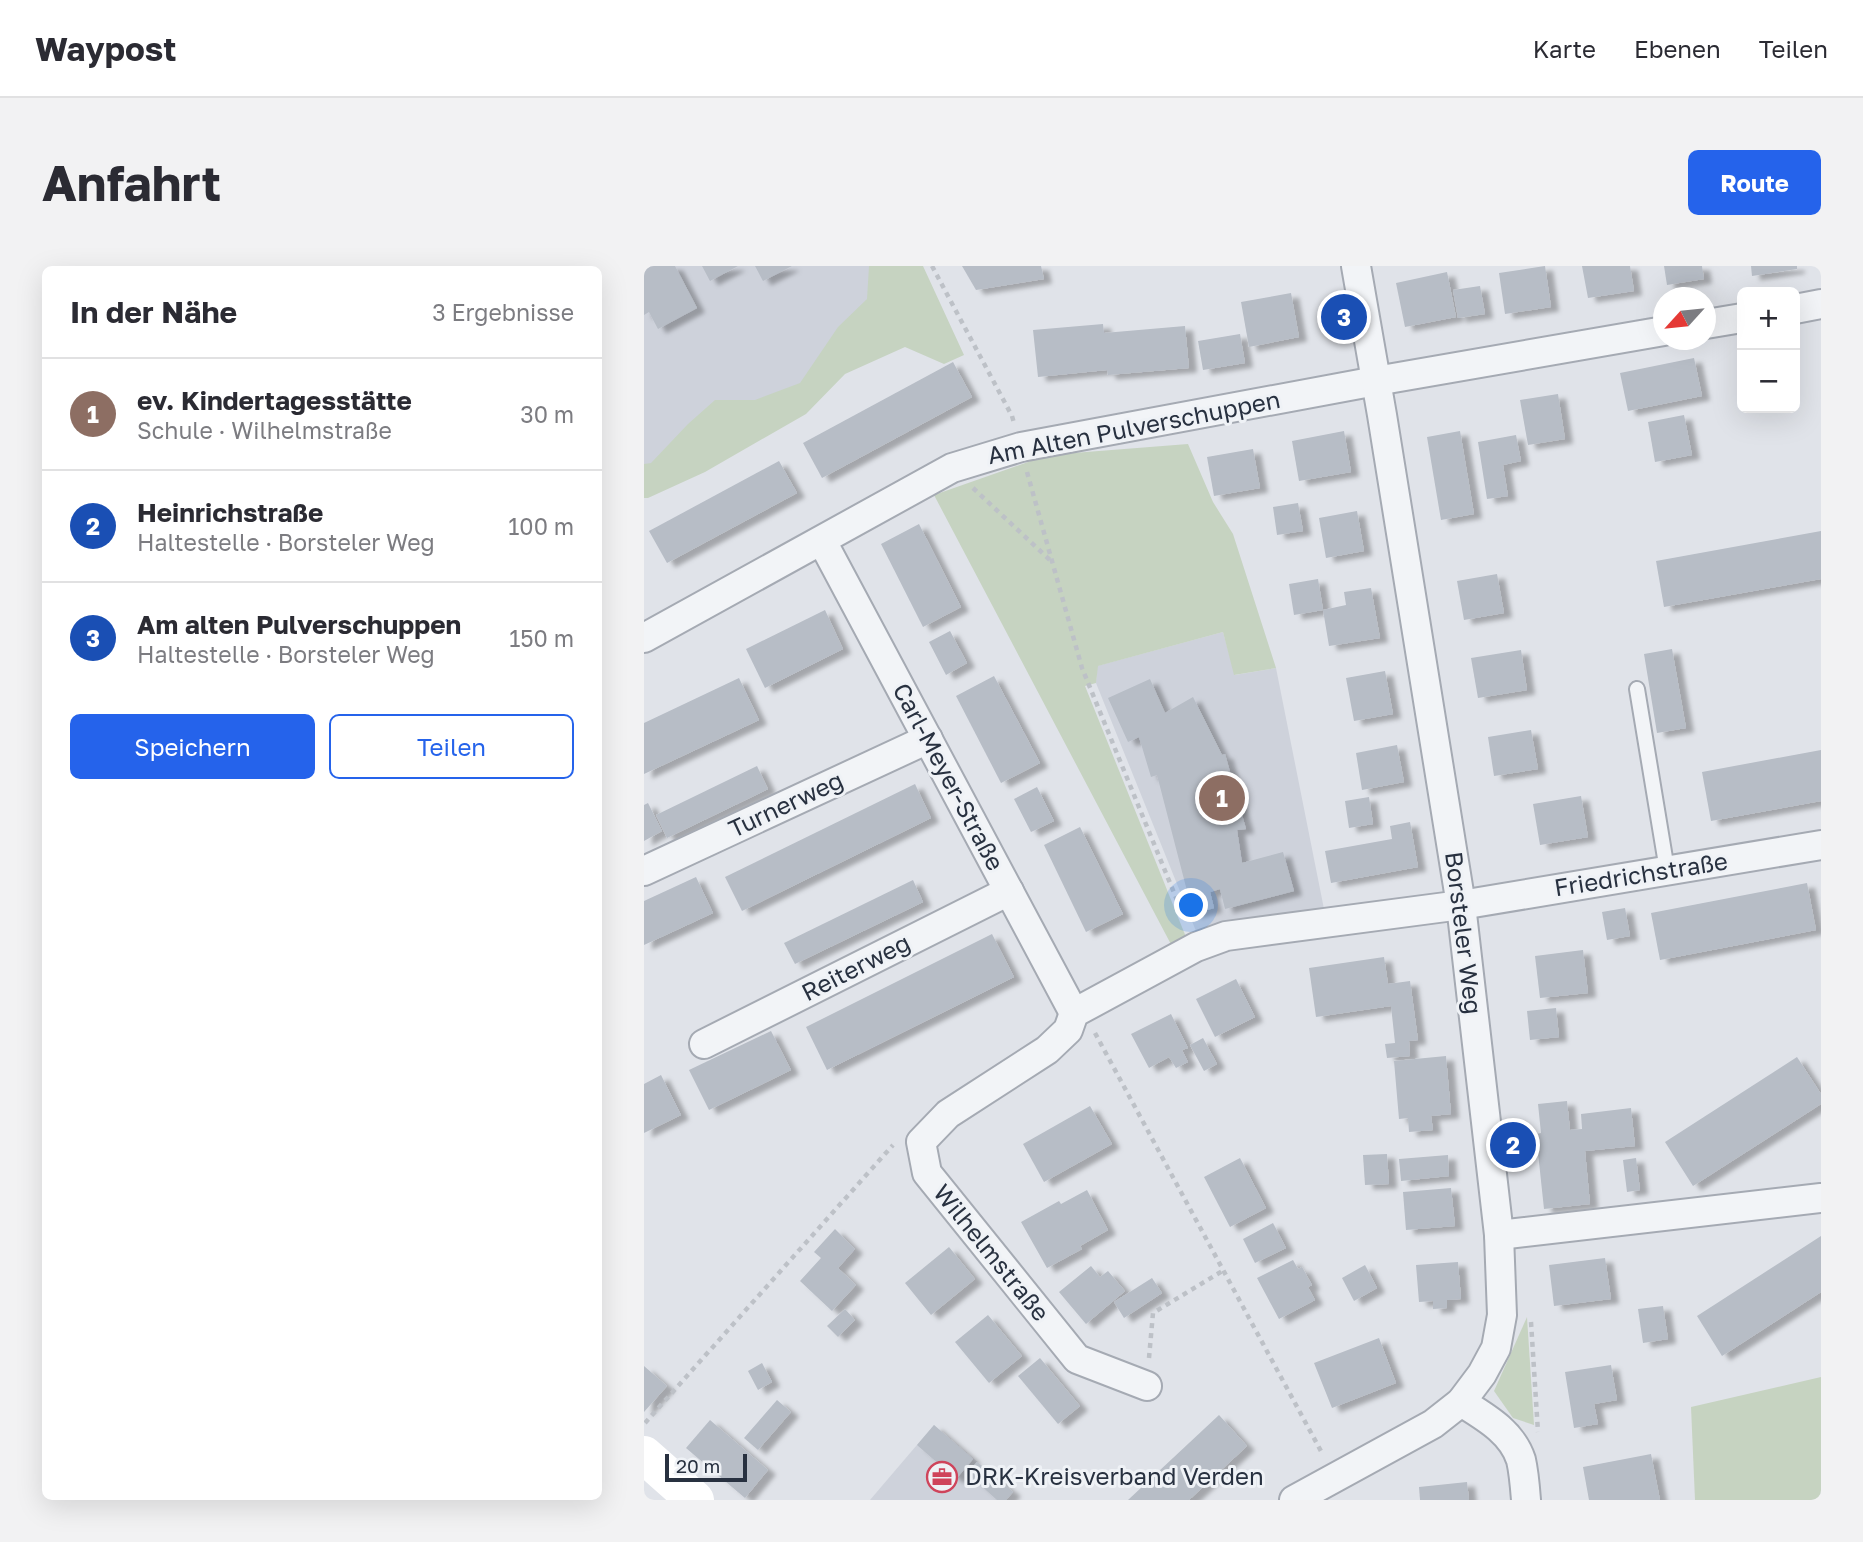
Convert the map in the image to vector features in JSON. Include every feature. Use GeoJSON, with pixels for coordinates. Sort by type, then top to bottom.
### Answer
{"type":"FeatureCollection","features":[{"type":"Feature","properties":{"kind":"main road"},"geometry":{"type":"LineString","coordinates":[[644,1455],[695,1500]]}},
{"type":"Feature","properties":{"kind":"street","name":"Borsteler Weg"},"geometry":{"type":"LineString","coordinates":[[1294,1500],[1433,1424],[1461,1402],[1482,1374],[1496,1348],[1502,1315],[1499,1235],[1461,905],[1356,266]]}},
{"type":"Feature","properties":{"kind":"street"},"geometry":{"type":"LineString","coordinates":[[1800,308],[1821,304]]}},
{"type":"Feature","properties":{"kind":"street"},"geometry":{"type":"LineString","coordinates":[[1716,322],[1737,319]]}},
{"type":"Feature","properties":{"kind":"street","name":"Am Alten Pulverschuppen"},"geometry":{"type":"LineString","coordinates":[[644,638],[953,468],[1021,447],[1653,333]]}},
{"type":"Feature","properties":{"kind":"street","name":"Carl-Meyer-Straße"},"geometry":{"type":"LineString","coordinates":[[822,541],[1074,1013]]}},
{"type":"Feature","properties":{"kind":"street","name":"Turnerweg"},"geometry":{"type":"LineString","coordinates":[[644,871],[928,739]]}},
{"type":"Feature","properties":{"kind":"street","name":"Friedrichstraße"},"geometry":{"type":"LineString","coordinates":[[1461,905],[1821,845]]}},
{"type":"Feature","properties":{"kind":"street","name":"Reiterweg"},"geometry":{"type":"LineString","coordinates":[[704,1044],[1009,891]]}},
{"type":"Feature","properties":{"kind":"street"},"geometry":{"type":"LineString","coordinates":[[921,1142],[948,1114],[1047,1050],[1068,1030],[1074,1013],[1196,947],[1226,936],[1461,905]]}},
{"type":"Feature","properties":{"kind":"street","name":"Wilhelmstraße"},"geometry":{"type":"LineString","coordinates":[[921,1142],[927,1173],[1077,1359],[1147,1386]]}},
{"type":"Feature","properties":{"kind":"street"},"geometry":{"type":"LineString","coordinates":[[1499,1235],[1821,1198]]}},
{"type":"Feature","properties":{"kind":"street"},"geometry":{"type":"LineString","coordinates":[[1461,1402],[1496,1424],[1511,1440],[1521,1460],[1526,1500]]}},
{"type":"Feature","properties":{"kind":"lane"},"geometry":{"type":"LineString","coordinates":[[1637,689],[1667,870]]}},
{"type":"Feature","properties":{"kind":"path"},"geometry":{"type":"LineString","coordinates":[[932,266],[1013,415],[1082,668],[1196,947]]}},
{"type":"Feature","properties":{"kind":"path"},"geometry":{"type":"LineString","coordinates":[[953,468],[1051,562]]}},
{"type":"Feature","properties":{"kind":"path"},"geometry":{"type":"LineString","coordinates":[[1074,1013],[1097,1034],[1328,1463]]}},
{"type":"Feature","properties":{"kind":"path"},"geometry":{"type":"LineString","coordinates":[[644,1424],[896,1143],[921,1142]]}},
{"type":"Feature","properties":{"kind":"path"},"geometry":{"type":"LineString","coordinates":[[1147,1386],[1153,1313],[1224,1270]]}},
{"type":"Feature","properties":{"kind":"path"},"geometry":{"type":"LineString","coordinates":[[1530,1312],[1539,1445]]}},
{"type":"Feature","properties":{"kind":"shaded area"},"geometry":{"type":"Polygon","coordinates":[[[644,266],[876,266],[858,349],[679,469],[644,477],[644,266]]]}},
{"type":"Feature","properties":{"kind":"shaded area"},"geometry":{"type":"Polygon","coordinates":[[[1223,632],[1235,675],[1276,668],[1325,914],[1198,936],[1096,683],[1097,666],[1223,632]]]}},
{"type":"Feature","properties":{"kind":"shaded area","name":"DRK-Kreisverband Verden"},"geometry":{"type":"Polygon","coordinates":[[[934,1425],[1013,1492],[1006,1500],[870,1500],[934,1425]]]}},
{"type":"Feature","properties":{"kind":"green space"},"geometry":{"type":"Polygon","coordinates":[[[869,266],[923,266],[964,355],[944,364],[905,347],[845,374],[806,414],[705,472],[644,498],[644,464],[651,463],[715,400],[755,400],[800,383],[838,327],[867,299],[869,266]]]}},
{"type":"Feature","properties":{"kind":"green space"},"geometry":{"type":"Polygon","coordinates":[[[1188,444],[1213,502],[1233,534],[1276,668],[1234,675],[1223,632],[1098,666],[1096,683],[1085,686],[1188,942],[1174,950],[934,495],[1048,455],[1188,444]]]}},
{"type":"Feature","properties":{"kind":"green space"},"geometry":{"type":"Polygon","coordinates":[[[1527,1317],[1534,1425],[1513,1418],[1494,1391],[1527,1317]]]}},
{"type":"Feature","properties":{"kind":"green space"},"geometry":{"type":"Polygon","coordinates":[[[1821,1377],[1821,1500],[1695,1500],[1691,1407],[1821,1377]]]}},
{"type":"Feature","properties":{"kind":"building"},"geometry":{"type":"Polygon","coordinates":[[[644,266],[675,266],[697,308],[658,329],[649,312],[644,315],[644,266]]]}},
{"type":"Feature","properties":{"kind":"building"},"geometry":{"type":"Polygon","coordinates":[[[702,266],[738,266],[710,281],[702,266]]]}},
{"type":"Feature","properties":{"kind":"building"},"geometry":{"type":"Polygon","coordinates":[[[755,266],[792,266],[763,281],[755,266]]]}},
{"type":"Feature","properties":{"kind":"building"},"geometry":{"type":"Polygon","coordinates":[[[962,266],[1041,266],[1044,279],[976,290],[962,266]]]}},
{"type":"Feature","properties":{"kind":"building"},"geometry":{"type":"Polygon","coordinates":[[[1545,266],[1551,307],[1505,314],[1499,273],[1545,266]]]}},
{"type":"Feature","properties":{"kind":"building"},"geometry":{"type":"Polygon","coordinates":[[[1582,266],[1630,266],[1634,291],[1588,298],[1582,266]]]}},
{"type":"Feature","properties":{"kind":"building"},"geometry":{"type":"Polygon","coordinates":[[[1664,266],[1702,266],[1704,279],[1667,285],[1664,266]]]}},
{"type":"Feature","properties":{"kind":"building"},"geometry":{"type":"Polygon","coordinates":[[[1751,266],[1797,266],[1797,269],[1752,276],[1751,266]]]}},
{"type":"Feature","properties":{"kind":"building"},"geometry":{"type":"Polygon","coordinates":[[[1447,272],[1456,317],[1405,327],[1396,283],[1447,272]]]}},
{"type":"Feature","properties":{"kind":"building"},"geometry":{"type":"Polygon","coordinates":[[[1480,286],[1485,314],[1458,318],[1453,290],[1480,286]]]}},
{"type":"Feature","properties":{"kind":"building"},"geometry":{"type":"Polygon","coordinates":[[[1291,293],[1299,337],[1249,347],[1241,302],[1291,293]]]}},
{"type":"Feature","properties":{"kind":"building"},"geometry":{"type":"Polygon","coordinates":[[[1103,324],[1104,333],[1185,326],[1189,368],[1108,375],[1107,370],[1038,377],[1033,330],[1103,324]]]}},
{"type":"Feature","properties":{"kind":"building"},"geometry":{"type":"Polygon","coordinates":[[[1240,334],[1245,363],[1203,370],[1198,341],[1240,334]]]}},
{"type":"Feature","properties":{"kind":"building"},"geometry":{"type":"Polygon","coordinates":[[[1694,358],[1702,396],[1628,411],[1620,373],[1694,358]]]}},
{"type":"Feature","properties":{"kind":"building"},"geometry":{"type":"Polygon","coordinates":[[[953,362],[972,397],[822,478],[803,443],[953,362]]]}},
{"type":"Feature","properties":{"kind":"building"},"geometry":{"type":"Polygon","coordinates":[[[1558,394],[1565,439],[1528,445],[1520,400],[1558,394]]]}},
{"type":"Feature","properties":{"kind":"building"},"geometry":{"type":"Polygon","coordinates":[[[1684,415],[1692,455],[1655,462],[1648,422],[1684,415]]]}},
{"type":"Feature","properties":{"kind":"building"},"geometry":{"type":"Polygon","coordinates":[[[1344,431],[1351,472],[1299,481],[1292,441],[1344,431]]]}},
{"type":"Feature","properties":{"kind":"building"},"geometry":{"type":"Polygon","coordinates":[[[1460,431],[1474,514],[1441,520],[1427,437],[1460,431]]]}},
{"type":"Feature","properties":{"kind":"building"},"geometry":{"type":"Polygon","coordinates":[[[1516,435],[1521,461],[1503,465],[1508,496],[1487,499],[1478,442],[1516,435]]]}},
{"type":"Feature","properties":{"kind":"building"},"geometry":{"type":"Polygon","coordinates":[[[1253,449],[1260,488],[1214,496],[1207,457],[1253,449]]]}},
{"type":"Feature","properties":{"kind":"building"},"geometry":{"type":"Polygon","coordinates":[[[779,461],[797,493],[667,563],[649,531],[779,461]]]}},
{"type":"Feature","properties":{"kind":"building"},"geometry":{"type":"Polygon","coordinates":[[[1298,503],[1303,531],[1277,535],[1273,507],[1298,503]]]}},
{"type":"Feature","properties":{"kind":"building"},"geometry":{"type":"Polygon","coordinates":[[[1357,511],[1364,551],[1326,558],[1319,518],[1357,511]]]}},
{"type":"Feature","properties":{"kind":"building"},"geometry":{"type":"Polygon","coordinates":[[[919,524],[961,607],[923,627],[881,544],[919,524]]]}},
{"type":"Feature","properties":{"kind":"building"},"geometry":{"type":"Polygon","coordinates":[[[1821,531],[1821,579],[1664,607],[1656,561],[1821,531]]]}},
{"type":"Feature","properties":{"kind":"building"},"geometry":{"type":"Polygon","coordinates":[[[1497,574],[1504,613],[1464,620],[1457,581],[1497,574]]]}},
{"type":"Feature","properties":{"kind":"building"},"geometry":{"type":"Polygon","coordinates":[[[1318,579],[1323,610],[1294,615],[1289,584],[1318,579]]]}},
{"type":"Feature","properties":{"kind":"building"},"geometry":{"type":"Polygon","coordinates":[[[1371,588],[1380,638],[1329,646],[1323,610],[1346,605],[1344,592],[1371,588]]]}},
{"type":"Feature","properties":{"kind":"building"},"geometry":{"type":"Polygon","coordinates":[[[825,610],[843,649],[765,688],[746,649],[825,610]]]}},
{"type":"Feature","properties":{"kind":"building"},"geometry":{"type":"Polygon","coordinates":[[[950,631],[967,663],[946,675],[929,642],[950,631]]]}},
{"type":"Feature","properties":{"kind":"building"},"geometry":{"type":"Polygon","coordinates":[[[1672,649],[1686,728],[1657,733],[1644,654],[1672,649]]]}},
{"type":"Feature","properties":{"kind":"building"},"geometry":{"type":"Polygon","coordinates":[[[1521,650],[1527,690],[1478,698],[1471,658],[1521,650]]]}},
{"type":"Feature","properties":{"kind":"building"},"geometry":{"type":"Polygon","coordinates":[[[1385,671],[1393,714],[1354,721],[1346,678],[1385,671]]]}},
{"type":"Feature","properties":{"kind":"building"},"geometry":{"type":"Polygon","coordinates":[[[994,676],[1040,763],[1001,783],[956,696],[994,676]]]}},
{"type":"Feature","properties":{"kind":"building"},"geometry":{"type":"Polygon","coordinates":[[[739,678],[759,720],[644,774],[644,723],[739,678]]]}},
{"type":"Feature","properties":{"kind":"building"},"geometry":{"type":"Polygon","coordinates":[[[1150,679],[1165,713],[1193,697],[1222,755],[1225,754],[1246,829],[1237,830],[1242,863],[1283,852],[1294,891],[1225,909],[1220,889],[1210,892],[1214,908],[1193,914],[1157,775],[1151,777],[1139,737],[1128,742],[1108,698],[1150,679]]]}},
{"type":"Feature","properties":{"kind":"building"},"geometry":{"type":"Polygon","coordinates":[[[1531,730],[1538,769],[1494,776],[1488,737],[1531,730]]]}},
{"type":"Feature","properties":{"kind":"building"},"geometry":{"type":"Polygon","coordinates":[[[1397,745],[1404,782],[1362,790],[1356,753],[1397,745]]]}},
{"type":"Feature","properties":{"kind":"building"},"geometry":{"type":"Polygon","coordinates":[[[1821,750],[1821,801],[1711,821],[1702,772],[1821,750]]]}},
{"type":"Feature","properties":{"kind":"building"},"geometry":{"type":"Polygon","coordinates":[[[757,766],[768,789],[667,838],[656,815],[757,766]]]}},
{"type":"Feature","properties":{"kind":"building"},"geometry":{"type":"Polygon","coordinates":[[[915,784],[931,818],[742,911],[725,877],[915,784]]]}},
{"type":"Feature","properties":{"kind":"building"},"geometry":{"type":"Polygon","coordinates":[[[1037,787],[1054,821],[1031,832],[1014,799],[1037,787]]]}},
{"type":"Feature","properties":{"kind":"building"},"geometry":{"type":"Polygon","coordinates":[[[1581,796],[1588,837],[1540,845],[1533,804],[1581,796]]]}},
{"type":"Feature","properties":{"kind":"building"},"geometry":{"type":"Polygon","coordinates":[[[1369,797],[1373,824],[1349,828],[1345,801],[1369,797]]]}},
{"type":"Feature","properties":{"kind":"building"},"geometry":{"type":"Polygon","coordinates":[[[648,803],[662,831],[644,841],[644,805],[648,803]]]}},
{"type":"Feature","properties":{"kind":"building"},"geometry":{"type":"Polygon","coordinates":[[[1410,822],[1418,867],[1331,883],[1325,851],[1392,839],[1390,826],[1410,822]]]}},
{"type":"Feature","properties":{"kind":"building"},"geometry":{"type":"Polygon","coordinates":[[[1080,827],[1123,914],[1086,932],[1044,845],[1080,827]]]}},
{"type":"Feature","properties":{"kind":"building"},"geometry":{"type":"Polygon","coordinates":[[[696,877],[713,913],[644,945],[644,901],[696,877]]]}},
{"type":"Feature","properties":{"kind":"building"},"geometry":{"type":"Polygon","coordinates":[[[913,880],[923,902],[795,964],[784,943],[913,880]]]}},
{"type":"Feature","properties":{"kind":"building"},"geometry":{"type":"Polygon","coordinates":[[[1807,883],[1816,930],[1660,960],[1651,913],[1807,883]]]}},
{"type":"Feature","properties":{"kind":"building"},"geometry":{"type":"Polygon","coordinates":[[[1625,908],[1630,936],[1607,940],[1602,912],[1625,908]]]}},
{"type":"Feature","properties":{"kind":"building"},"geometry":{"type":"Polygon","coordinates":[[[992,934],[1014,977],[827,1070],[806,1027],[992,934]]]}},
{"type":"Feature","properties":{"kind":"building"},"geometry":{"type":"Polygon","coordinates":[[[1583,950],[1588,993],[1540,998],[1535,956],[1583,950]]]}},
{"type":"Feature","properties":{"kind":"building"},"geometry":{"type":"Polygon","coordinates":[[[1384,957],[1388,984],[1410,981],[1418,1040],[1409,1041],[1410,1056],[1387,1058],[1385,1044],[1395,1043],[1391,1006],[1316,1017],[1309,968],[1384,957]]]}},
{"type":"Feature","properties":{"kind":"building"},"geometry":{"type":"Polygon","coordinates":[[[1236,979],[1255,1017],[1215,1037],[1196,999],[1236,979]]]}},
{"type":"Feature","properties":{"kind":"building"},"geometry":{"type":"Polygon","coordinates":[[[1556,1008],[1559,1037],[1530,1040],[1527,1011],[1556,1008]]]}},
{"type":"Feature","properties":{"kind":"building"},"geometry":{"type":"Polygon","coordinates":[[[1171,1014],[1188,1048],[1182,1050],[1188,1062],[1176,1068],[1169,1057],[1149,1068],[1131,1034],[1171,1014]]]}},
{"type":"Feature","properties":{"kind":"building"},"geometry":{"type":"Polygon","coordinates":[[[771,1031],[791,1070],[709,1110],[689,1070],[771,1031]]]}},
{"type":"Feature","properties":{"kind":"building"},"geometry":{"type":"Polygon","coordinates":[[[1203,1038],[1217,1064],[1204,1071],[1190,1045],[1203,1038]]]}},
{"type":"Feature","properties":{"kind":"building"},"geometry":{"type":"Polygon","coordinates":[[[1446,1056],[1451,1114],[1431,1116],[1433,1130],[1409,1132],[1408,1118],[1399,1119],[1394,1061],[1446,1056]]]}},
{"type":"Feature","properties":{"kind":"building"},"geometry":{"type":"Polygon","coordinates":[[[1797,1057],[1821,1094],[1821,1104],[1693,1186],[1665,1142],[1797,1057]]]}},
{"type":"Feature","properties":{"kind":"building"},"geometry":{"type":"Polygon","coordinates":[[[661,1075],[681,1115],[644,1133],[644,1084],[661,1075]]]}},
{"type":"Feature","properties":{"kind":"building"},"geometry":{"type":"Polygon","coordinates":[[[1567,1101],[1570,1130],[1582,1129],[1581,1114],[1631,1108],[1635,1146],[1585,1151],[1590,1204],[1544,1209],[1536,1134],[1541,1133],[1538,1104],[1567,1101]]]}},
{"type":"Feature","properties":{"kind":"building"},"geometry":{"type":"Polygon","coordinates":[[[1090,1106],[1112,1144],[1044,1182],[1023,1144],[1090,1106]]]}},
{"type":"Feature","properties":{"kind":"building"},"geometry":{"type":"Polygon","coordinates":[[[1387,1154],[1389,1184],[1365,1185],[1363,1155],[1387,1154]]]}},
{"type":"Feature","properties":{"kind":"building"},"geometry":{"type":"Polygon","coordinates":[[[1448,1155],[1449,1176],[1401,1181],[1399,1159],[1448,1155]]]}},
{"type":"Feature","properties":{"kind":"building"},"geometry":{"type":"Polygon","coordinates":[[[1240,1158],[1266,1208],[1230,1227],[1204,1177],[1240,1158]]]}},
{"type":"Feature","properties":{"kind":"building"},"geometry":{"type":"Polygon","coordinates":[[[1636,1158],[1640,1190],[1627,1192],[1623,1160],[1636,1158]]]}},
{"type":"Feature","properties":{"kind":"building"},"geometry":{"type":"Polygon","coordinates":[[[1451,1188],[1455,1226],[1406,1230],[1403,1192],[1451,1188]]]}},
{"type":"Feature","properties":{"kind":"building"},"geometry":{"type":"Polygon","coordinates":[[[1087,1190],[1108,1230],[1080,1246],[1082,1249],[1047,1268],[1021,1222],[1059,1201],[1061,1204],[1087,1190]]]}},
{"type":"Feature","properties":{"kind":"building"},"geometry":{"type":"Polygon","coordinates":[[[1273,1223],[1286,1248],[1255,1263],[1243,1239],[1273,1223]]]}},
{"type":"Feature","properties":{"kind":"building"},"geometry":{"type":"Polygon","coordinates":[[[835,1229],[855,1249],[838,1268],[856,1285],[832,1311],[800,1281],[821,1258],[814,1252],[835,1229]]]}},
{"type":"Feature","properties":{"kind":"building"},"geometry":{"type":"Polygon","coordinates":[[[1821,1236],[1821,1292],[1722,1356],[1697,1316],[1821,1236]]]}},
{"type":"Feature","properties":{"kind":"building"},"geometry":{"type":"Polygon","coordinates":[[[949,1247],[975,1279],[931,1315],[905,1283],[949,1247]]]}},
{"type":"Feature","properties":{"kind":"building"},"geometry":{"type":"Polygon","coordinates":[[[1605,1258],[1611,1299],[1554,1306],[1549,1265],[1605,1258]]]}},
{"type":"Feature","properties":{"kind":"building"},"geometry":{"type":"Polygon","coordinates":[[[1293,1260],[1298,1269],[1302,1267],[1312,1285],[1308,1287],[1315,1300],[1279,1319],[1257,1278],[1293,1260]]]}},
{"type":"Feature","properties":{"kind":"building"},"geometry":{"type":"Polygon","coordinates":[[[1458,1262],[1461,1299],[1447,1300],[1447,1308],[1433,1309],[1433,1301],[1419,1302],[1416,1265],[1458,1262]]]}},
{"type":"Feature","properties":{"kind":"building"},"geometry":{"type":"Polygon","coordinates":[[[1365,1265],[1377,1288],[1354,1301],[1342,1278],[1365,1265]]]}},
{"type":"Feature","properties":{"kind":"building"},"geometry":{"type":"Polygon","coordinates":[[[1091,1266],[1100,1277],[1108,1271],[1125,1291],[1086,1324],[1059,1292],[1091,1266]]]}},
{"type":"Feature","properties":{"kind":"building"},"geometry":{"type":"Polygon","coordinates":[[[1152,1278],[1162,1293],[1124,1318],[1114,1302],[1152,1278]]]}},
{"type":"Feature","properties":{"kind":"building"},"geometry":{"type":"Polygon","coordinates":[[[1663,1306],[1668,1339],[1643,1343],[1638,1309],[1663,1306]]]}},
{"type":"Feature","properties":{"kind":"building"},"geometry":{"type":"Polygon","coordinates":[[[845,1309],[855,1320],[838,1337],[827,1326],[845,1309]]]}},
{"type":"Feature","properties":{"kind":"building"},"geometry":{"type":"Polygon","coordinates":[[[988,1315],[1022,1356],[989,1383],[955,1342],[988,1315]]]}},
{"type":"Feature","properties":{"kind":"building"},"geometry":{"type":"Polygon","coordinates":[[[1379,1338],[1396,1383],[1332,1408],[1314,1363],[1379,1338]]]}},
{"type":"Feature","properties":{"kind":"building"},"geometry":{"type":"Polygon","coordinates":[[[1040,1358],[1080,1406],[1058,1424],[1018,1376],[1040,1358]]]}},
{"type":"Feature","properties":{"kind":"building"},"geometry":{"type":"Polygon","coordinates":[[[762,1363],[772,1382],[758,1390],[748,1371],[762,1363]]]}},
{"type":"Feature","properties":{"kind":"building"},"geometry":{"type":"Polygon","coordinates":[[[1611,1365],[1617,1400],[1594,1404],[1598,1424],[1574,1428],[1565,1372],[1611,1365]]]}},
{"type":"Feature","properties":{"kind":"building"},"geometry":{"type":"Polygon","coordinates":[[[644,1366],[667,1386],[644,1412],[644,1366]]]}},
{"type":"Feature","properties":{"kind":"building"},"geometry":{"type":"Polygon","coordinates":[[[777,1400],[791,1412],[758,1450],[744,1438],[777,1400]]]}},
{"type":"Feature","properties":{"kind":"building"},"geometry":{"type":"Polygon","coordinates":[[[1219,1415],[1247,1446],[1189,1500],[1128,1500],[1219,1415]]]}},
{"type":"Feature","properties":{"kind":"building"},"geometry":{"type":"Polygon","coordinates":[[[710,1420],[768,1470],[745,1498],[686,1448],[710,1420]]]}},
{"type":"Feature","properties":{"kind":"building"},"geometry":{"type":"Polygon","coordinates":[[[934,1425],[973,1459],[956,1479],[917,1445],[934,1425]]]}},
{"type":"Feature","properties":{"kind":"building"},"geometry":{"type":"Polygon","coordinates":[[[1651,1454],[1660,1500],[1589,1500],[1583,1467],[1651,1454]]]}},
{"type":"Feature","properties":{"kind":"building"},"geometry":{"type":"Polygon","coordinates":[[[977,1462],[1013,1492],[1006,1500],[997,1500],[967,1473],[977,1462]]]}},
{"type":"Feature","properties":{"kind":"building"},"geometry":{"type":"Polygon","coordinates":[[[1467,1482],[1469,1500],[1420,1500],[1419,1487],[1467,1482]]]}},
{"type":"Feature","properties":{"kind":"place","name":"Am alten Pulverschuppen"},"geometry":{"type":"Point","coordinates":[1344,317]}},
{"type":"Feature","properties":{"kind":"place","name":"ev. Kindertagesstätte"},"geometry":{"type":"Point","coordinates":[1222,798]}},
{"type":"Feature","properties":{"kind":"place","name":"Heinrichstraße"},"geometry":{"type":"Point","coordinates":[1513,1145]}},
{"type":"Feature","properties":{"kind":"place","name":"DRK-Kreisverband Verden"},"geometry":{"type":"Point","coordinates":[942,1477]}}]}
